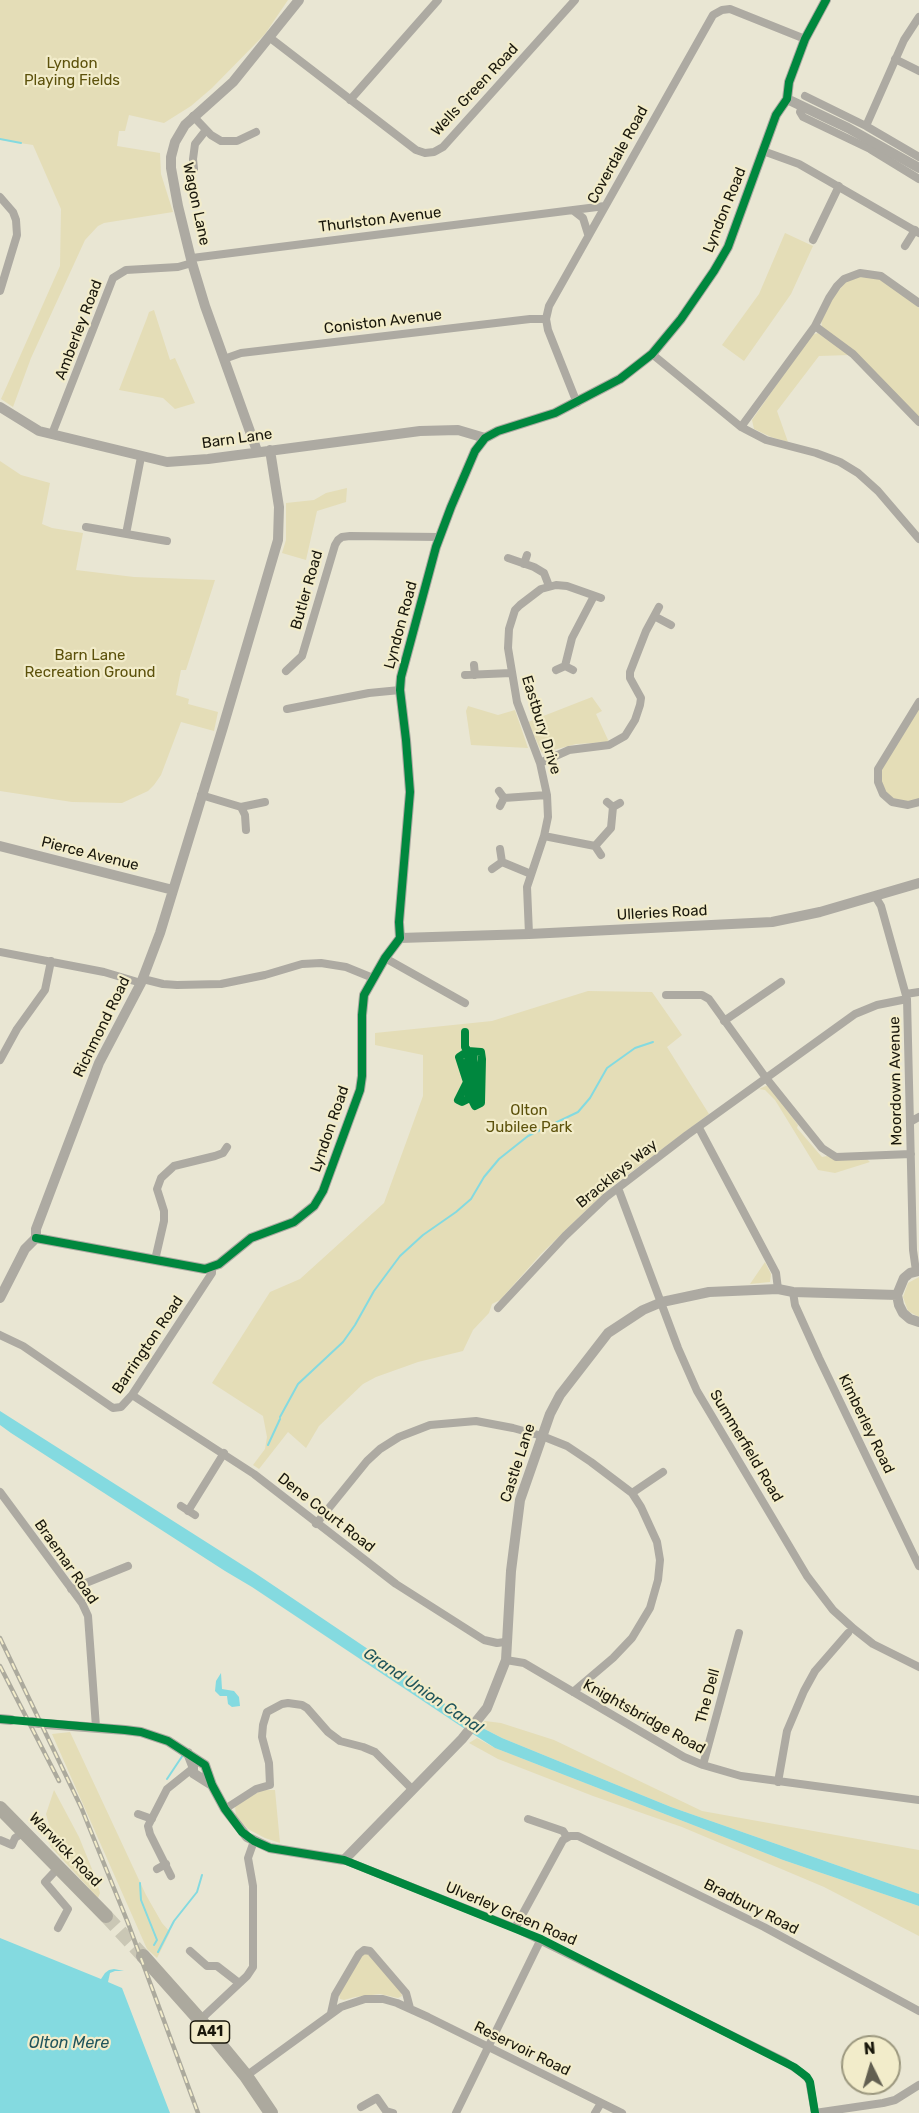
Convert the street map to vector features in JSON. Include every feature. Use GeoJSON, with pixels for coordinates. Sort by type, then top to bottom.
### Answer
{"type":"FeatureCollection","features":[{"type":"Feature","properties":{"kind":"highway","name":"Warwick Road"},"geometry":{"type":"LineString","coordinates":[[0,1808],[106,1916]]}},
{"type":"Feature","properties":{"kind":"highway","name":"A41"},"geometry":{"type":"LineString","coordinates":[[144,1956],[246,2076],[271,2113]]}},
{"type":"Feature","properties":{"kind":"street","name":"Wagon Lane"},"geometry":{"type":"LineString","coordinates":[[257,451],[224,360],[192,260],[171,168],[171,157],[180,131],[193,116],[233,82],[299,0]]}},
{"type":"Feature","properties":{"kind":"street"},"geometry":{"type":"LineString","coordinates":[[350,100],[438,0]]}},
{"type":"Feature","properties":{"kind":"street","name":"Wells Green Road"},"geometry":{"type":"LineString","coordinates":[[269,37],[416,150],[425,153],[434,152],[443,147],[576,0]]}},
{"type":"Feature","properties":{"kind":"street","name":"Lyndon Road"},"geometry":{"type":"LineString","coordinates":[[212,1268],[251,1238],[294,1222],[314,1206],[323,1191],[360,1090],[364,995],[384,958],[400,938],[399,922],[410,809],[410,786],[400,690],[402,667],[440,537],[475,451],[485,438],[498,431],[543,418],[577,403],[620,379],[652,354],[681,319],[714,272],[728,247],[776,115],[787,99],[789,82],[805,39],[826,0]]}},
{"type":"Feature","properties":{"kind":"street","name":"Coverdale Road"},"geometry":{"type":"LineString","coordinates":[[546,319],[549,306],[588,234],[713,15],[730,9],[805,39]]}},
{"type":"Feature","properties":{"kind":"street"},"geometry":{"type":"LineString","coordinates":[[866,126],[904,40],[919,17]]}},
{"type":"Feature","properties":{"kind":"street"},"geometry":{"type":"LineString","coordinates":[[895,59],[919,70]]}},
{"type":"Feature","properties":{"kind":"street"},"geometry":{"type":"LineString","coordinates":[[787,99],[805,100],[876,138],[919,157]]}},
{"type":"Feature","properties":{"kind":"street"},"geometry":{"type":"LineString","coordinates":[[805,100],[800,112],[803,117],[870,149],[919,179]]}},
{"type":"Feature","properties":{"kind":"street"},"geometry":{"type":"LineString","coordinates":[[193,116],[221,141],[228,142],[256,132]]}},
{"type":"Feature","properties":{"kind":"street"},"geometry":{"type":"LineString","coordinates":[[851,124],[866,126],[876,138],[919,168]]}},
{"type":"Feature","properties":{"kind":"street"},"geometry":{"type":"LineString","coordinates":[[194,169],[195,144],[206,130]]}},
{"type":"Feature","properties":{"kind":"street"},"geometry":{"type":"LineString","coordinates":[[763,151],[799,164],[917,231],[905,246]]}},
{"type":"Feature","properties":{"kind":"street"},"geometry":{"type":"LineString","coordinates":[[813,240],[839,186]]}},
{"type":"Feature","properties":{"kind":"street"},"geometry":{"type":"LineString","coordinates":[[0,197],[13,212],[17,236],[0,291]]}},
{"type":"Feature","properties":{"kind":"street","name":"Thurlston Avenue"},"geometry":{"type":"LineString","coordinates":[[192,260],[605,206]]}},
{"type":"Feature","properties":{"kind":"street"},"geometry":{"type":"LineString","coordinates":[[573,211],[583,218],[588,234]]}},
{"type":"Feature","properties":{"kind":"street","name":"Amberley Road"},"geometry":{"type":"LineString","coordinates":[[52,434],[113,278],[126,270],[178,267],[192,260]]}},
{"type":"Feature","properties":{"kind":"street"},"geometry":{"type":"LineString","coordinates":[[741,427],[815,326],[837,285],[844,279],[860,273],[881,276],[919,303]]}},
{"type":"Feature","properties":{"kind":"street"},"geometry":{"type":"LineString","coordinates":[[546,319],[548,330],[577,403]]}},
{"type":"Feature","properties":{"kind":"street","name":"Coniston Avenue"},"geometry":{"type":"LineString","coordinates":[[224,360],[241,353],[546,319]]}},
{"type":"Feature","properties":{"kind":"street"},"geometry":{"type":"LineString","coordinates":[[815,326],[853,354],[919,422]]}},
{"type":"Feature","properties":{"kind":"street"},"geometry":{"type":"LineString","coordinates":[[652,354],[741,427],[766,440],[840,462],[858,473],[878,491],[919,539]]}},
{"type":"Feature","properties":{"kind":"street","name":"Barn Lane"},"geometry":{"type":"LineString","coordinates":[[0,407],[28,426],[52,434],[167,462],[420,430],[458,430],[485,438]]}},
{"type":"Feature","properties":{"kind":"street","name":"Richmond Road"},"geometry":{"type":"LineString","coordinates":[[0,1298],[25,1249],[36,1238],[36,1228],[99,1063],[142,981],[160,933],[278,540],[279,507],[270,450]]}},
{"type":"Feature","properties":{"kind":"street"},"geometry":{"type":"LineString","coordinates":[[126,534],[141,457]]}},
{"type":"Feature","properties":{"kind":"street"},"geometry":{"type":"LineString","coordinates":[[86,527],[167,541]]}},
{"type":"Feature","properties":{"kind":"street","name":"Butler Road"},"geometry":{"type":"LineString","coordinates":[[285,671],[302,656],[338,540],[346,536],[440,537]]}},
{"type":"Feature","properties":{"kind":"street"},"geometry":{"type":"LineString","coordinates":[[524,564],[527,555]]}},
{"type":"Feature","properties":{"kind":"street"},"geometry":{"type":"LineString","coordinates":[[508,558],[544,573],[549,586]]}},
{"type":"Feature","properties":{"kind":"street","name":"Eastbury Drive"},"geometry":{"type":"LineString","coordinates":[[529,934],[527,900],[531,874],[548,817],[548,795],[511,673],[508,648],[509,629],[515,610],[533,593],[549,586],[567,586],[597,597],[572,638],[569,668],[556,670]]}},
{"type":"Feature","properties":{"kind":"street"},"geometry":{"type":"LineString","coordinates":[[540,763],[569,750],[609,745],[625,736],[635,720],[641,698],[630,678],[630,672],[646,631],[659,607]]}},
{"type":"Feature","properties":{"kind":"street"},"geometry":{"type":"LineString","coordinates":[[654,616],[671,626]]}},
{"type":"Feature","properties":{"kind":"street"},"geometry":{"type":"LineString","coordinates":[[474,664],[476,675]]}},
{"type":"Feature","properties":{"kind":"street"},"geometry":{"type":"LineString","coordinates":[[465,675],[511,673]]}},
{"type":"Feature","properties":{"kind":"street"},"geometry":{"type":"LineString","coordinates":[[287,709],[369,693],[400,690]]}},
{"type":"Feature","properties":{"kind":"street"},"geometry":{"type":"LineString","coordinates":[[919,702],[878,769],[878,783],[883,794],[892,802],[905,805],[919,802]]}},
{"type":"Feature","properties":{"kind":"street"},"geometry":{"type":"LineString","coordinates":[[499,791],[504,798]]}},
{"type":"Feature","properties":{"kind":"street"},"geometry":{"type":"LineString","coordinates":[[201,795],[241,807],[266,802]]}},
{"type":"Feature","properties":{"kind":"street"},"geometry":{"type":"LineString","coordinates":[[504,798],[548,795]]}},
{"type":"Feature","properties":{"kind":"street"},"geometry":{"type":"LineString","coordinates":[[500,806],[504,798]]}},
{"type":"Feature","properties":{"kind":"street"},"geometry":{"type":"LineString","coordinates":[[595,846],[611,828],[614,804]]}},
{"type":"Feature","properties":{"kind":"street"},"geometry":{"type":"LineString","coordinates":[[241,807],[245,815],[246,830]]}},
{"type":"Feature","properties":{"kind":"street"},"geometry":{"type":"LineString","coordinates":[[544,836],[595,846],[601,855]]}},
{"type":"Feature","properties":{"kind":"street","name":"Pierce Avenue"},"geometry":{"type":"LineString","coordinates":[[0,846],[173,890]]}},
{"type":"Feature","properties":{"kind":"street"},"geometry":{"type":"LineString","coordinates":[[500,849],[502,862]]}},
{"type":"Feature","properties":{"kind":"street"},"geometry":{"type":"LineString","coordinates":[[502,862],[531,874]]}},
{"type":"Feature","properties":{"kind":"street"},"geometry":{"type":"LineString","coordinates":[[492,869],[502,862]]}},
{"type":"Feature","properties":{"kind":"street","name":"Ulleries Road"},"geometry":{"type":"LineString","coordinates":[[400,938],[772,922],[805,916],[919,883]]}},
{"type":"Feature","properties":{"kind":"street","name":"Moordown Avenue"},"geometry":{"type":"LineString","coordinates":[[875,896],[881,906],[906,997],[913,1250],[918,1271]]}},
{"type":"Feature","properties":{"kind":"street"},"geometry":{"type":"LineString","coordinates":[[0,952],[170,985],[221,984],[265,975],[302,964],[321,963],[346,967],[372,978]]}},
{"type":"Feature","properties":{"kind":"street"},"geometry":{"type":"LineString","coordinates":[[384,958],[465,1003]]}},
{"type":"Feature","properties":{"kind":"street"},"geometry":{"type":"LineString","coordinates":[[0,1060],[12,1037],[45,990],[51,961]]}},
{"type":"Feature","properties":{"kind":"street"},"geometry":{"type":"LineString","coordinates":[[724,1021],[782,982]]}},
{"type":"Feature","properties":{"kind":"street"},"geometry":{"type":"LineString","coordinates":[[758,985],[761,995]]}},
{"type":"Feature","properties":{"kind":"street","name":"Brackleys Way"},"geometry":{"type":"LineString","coordinates":[[498,1308],[565,1236],[618,1188],[855,1014],[919,992]]}},
{"type":"Feature","properties":{"kind":"street"},"geometry":{"type":"LineString","coordinates":[[666,995],[707,997],[766,1078],[822,1148],[836,1157],[911,1154]]}},
{"type":"Feature","properties":{"kind":"street"},"geometry":{"type":"LineString","coordinates":[[910,1122],[919,1117]]}},
{"type":"Feature","properties":{"kind":"street"},"geometry":{"type":"LineString","coordinates":[[699,1128],[776,1273],[778,1289]]}},
{"type":"Feature","properties":{"kind":"street"},"geometry":{"type":"LineString","coordinates":[[155,1260],[164,1221],[164,1211],[157,1189],[161,1178],[174,1166],[215,1156],[223,1153],[227,1147]]}},
{"type":"Feature","properties":{"kind":"street","name":"Summerfield Road"},"geometry":{"type":"LineString","coordinates":[[618,1188],[678,1348],[697,1391],[807,1576],[832,1610],[854,1629],[873,1644],[919,1667]]}},
{"type":"Feature","properties":{"kind":"street"},"geometry":{"type":"LineString","coordinates":[[36,1238],[196,1269],[212,1268]]}},
{"type":"Feature","properties":{"kind":"street","name":"Barrington Road"},"geometry":{"type":"LineString","coordinates":[[0,1335],[23,1346],[113,1407],[125,1405],[212,1273],[212,1268]]}},
{"type":"Feature","properties":{"kind":"street"},"geometry":{"type":"LineString","coordinates":[[918,1271],[904,1278],[897,1295],[903,1313],[919,1322]]}},
{"type":"Feature","properties":{"kind":"street","name":"Castle Lane"},"geometry":{"type":"LineString","coordinates":[[344,1860],[481,1717],[492,1696],[506,1660],[505,1642],[519,1507],[550,1414],[560,1395],[609,1333],[643,1310],[662,1302],[709,1292],[778,1289],[793,1292],[897,1295]]}},
{"type":"Feature","properties":{"kind":"street","name":"Kimberley Road"},"geometry":{"type":"LineString","coordinates":[[793,1292],[795,1305],[819,1358],[919,1566]]}},
{"type":"Feature","properties":{"kind":"street","name":"Dene Court Road"},"geometry":{"type":"LineString","coordinates":[[132,1395],[254,1474],[396,1584],[484,1640],[505,1642]]}},
{"type":"Feature","properties":{"kind":"street"},"geometry":{"type":"LineString","coordinates":[[316,1524],[366,1461],[380,1449],[415,1430],[447,1423],[476,1421],[513,1428],[567,1446],[632,1493],[651,1527],[657,1542],[660,1560],[654,1600],[632,1638],[613,1658],[573,1692]]}},
{"type":"Feature","properties":{"kind":"street"},"geometry":{"type":"LineString","coordinates":[[188,1511],[224,1453]]}},
{"type":"Feature","properties":{"kind":"street"},"geometry":{"type":"LineString","coordinates":[[632,1493],[663,1472]]}},
{"type":"Feature","properties":{"kind":"street","name":"Braemar Road"},"geometry":{"type":"LineString","coordinates":[[0,1492],[82,1603],[87,1616],[96,1727]]}},
{"type":"Feature","properties":{"kind":"street"},"geometry":{"type":"LineString","coordinates":[[71,1589],[128,1566]]}},
{"type":"Feature","properties":{"kind":"street"},"geometry":{"type":"LineString","coordinates":[[778,1782],[787,1731],[804,1691],[815,1671],[848,1632]]}},
{"type":"Feature","properties":{"kind":"street","name":"The Dell"},"geometry":{"type":"LineString","coordinates":[[703,1766],[739,1633]]}},
{"type":"Feature","properties":{"kind":"street","name":"Knightsbridge Road"},"geometry":{"type":"LineString","coordinates":[[506,1660],[524,1662],[703,1766],[741,1776],[778,1782],[919,1800]]}},
{"type":"Feature","properties":{"kind":"street"},"geometry":{"type":"LineString","coordinates":[[225,1809],[256,1789],[270,1785],[269,1763],[262,1737],[263,1725],[267,1712],[288,1703],[307,1708],[328,1732],[340,1741],[375,1752],[412,1789]]}},
{"type":"Feature","properties":{"kind":"street","name":"Ulverley Green Road"},"geometry":{"type":"LineString","coordinates":[[24,1721],[141,1732],[168,1741],[188,1753],[242,1832],[254,1841],[270,1848],[344,1860],[541,1939],[794,2067],[810,2082],[815,2113]]}},
{"type":"Feature","properties":{"kind":"street"},"geometry":{"type":"LineString","coordinates":[[171,1876],[148,1826],[167,1789],[183,1777],[198,1770]]}},
{"type":"Feature","properties":{"kind":"street"},"geometry":{"type":"LineString","coordinates":[[138,1814],[152,1819]]}},
{"type":"Feature","properties":{"kind":"street","name":"Bradbury Road"},"geometry":{"type":"LineString","coordinates":[[528,1819],[563,1831],[567,1837],[578,1836],[764,1927],[919,2011]]}},
{"type":"Feature","properties":{"kind":"street"},"geometry":{"type":"LineString","coordinates":[[0,1840],[12,1845],[15,1838],[24,1832]]}},
{"type":"Feature","properties":{"kind":"street"},"geometry":{"type":"LineString","coordinates":[[515,1928],[567,1837]]}},
{"type":"Feature","properties":{"kind":"street"},"geometry":{"type":"LineString","coordinates":[[200,2020],[251,1972],[253,1967],[253,1886],[248,1858],[254,1841]]}},
{"type":"Feature","properties":{"kind":"street"},"geometry":{"type":"LineString","coordinates":[[157,1869],[166,1864]]}},
{"type":"Feature","properties":{"kind":"street"},"geometry":{"type":"LineString","coordinates":[[58,1867],[45,1882],[68,1909],[58,1928]]}},
{"type":"Feature","properties":{"kind":"street"},"geometry":{"type":"LineString","coordinates":[[456,2113],[541,1939]]}},
{"type":"Feature","properties":{"kind":"street"},"geometry":{"type":"LineString","coordinates":[[331,2013],[335,1995],[359,1954],[364,1950],[370,1951],[406,1993],[410,2008]]}},
{"type":"Feature","properties":{"kind":"street"},"geometry":{"type":"LineString","coordinates":[[190,1951],[207,1966],[217,1966],[239,1983]]}},
{"type":"Feature","properties":{"kind":"street","name":"Reservoir Road"},"geometry":{"type":"LineString","coordinates":[[246,2076],[331,2013],[353,2002],[375,1998],[410,2008],[622,2113]]}},
{"type":"Feature","properties":{"kind":"street"},"geometry":{"type":"LineString","coordinates":[[815,2113],[895,2100],[919,2085]]}},
{"type":"Feature","properties":{"kind":"street"},"geometry":{"type":"LineString","coordinates":[[361,2107],[377,2098],[386,2110],[393,2113]]}},
{"type":"Feature","properties":{"kind":"street"},"geometry":{"type":"LineString","coordinates":[[595,2113],[601,2103]]}},
{"type":"Feature","properties":{"kind":"green space","name":"Lyndon Playing Fields"},"geometry":{"type":"Polygon","coordinates":[[[0,0],[288,0],[265,34],[191,106],[164,123],[129,115],[125,131],[119,131],[117,146],[160,153],[161,174],[173,212],[104,223],[85,240],[31,358],[13,407],[1,399],[60,266],[61,209],[33,145],[0,140],[0,0]]]}},
{"type":"Feature","properties":{"kind":"green space"},"geometry":{"type":"Polygon","coordinates":[[[785,233],[813,246],[791,294],[744,361],[722,345],[759,294],[785,233]]]}},
{"type":"Feature","properties":{"kind":"green space"},"geometry":{"type":"Polygon","coordinates":[[[859,277],[878,278],[901,291],[919,308],[919,417],[822,328],[821,318],[831,299],[847,281],[859,277]]]}},
{"type":"Feature","properties":{"kind":"green space"},"geometry":{"type":"Polygon","coordinates":[[[154,310],[170,360],[175,358],[195,403],[175,409],[163,398],[119,390],[149,312],[154,310]]]}},
{"type":"Feature","properties":{"kind":"green space"},"geometry":{"type":"Polygon","coordinates":[[[818,333],[850,355],[819,356],[777,411],[788,442],[754,429],[752,420],[811,335],[818,333]]]}},
{"type":"Feature","properties":{"kind":"green space","name":"Barn Lane Recreation Ground"},"geometry":{"type":"Polygon","coordinates":[[[0,461],[21,475],[50,483],[42,524],[83,533],[76,570],[134,577],[215,580],[186,670],[181,670],[176,695],[189,699],[188,704],[218,712],[214,731],[181,722],[161,775],[154,785],[148,791],[122,803],[72,802],[0,791],[0,461]]]}},
{"type":"Feature","properties":{"kind":"green space"},"geometry":{"type":"Polygon","coordinates":[[[347,488],[346,502],[317,511],[306,560],[282,553],[286,540],[286,503],[314,500],[326,493],[347,488]]]}},
{"type":"Feature","properties":{"kind":"green space"},"geometry":{"type":"Polygon","coordinates":[[[592,697],[602,711],[596,714],[609,742],[576,744],[542,753],[528,722],[592,697]]]}},
{"type":"Feature","properties":{"kind":"green space"},"geometry":{"type":"Polygon","coordinates":[[[468,706],[498,715],[515,710],[528,748],[471,745],[466,711],[468,706]]]}},
{"type":"Feature","properties":{"kind":"green space"},"geometry":{"type":"Polygon","coordinates":[[[919,706],[919,799],[911,802],[898,801],[888,796],[881,781],[880,770],[919,706]]]}},
{"type":"Feature","properties":{"kind":"green space","name":"Olton Jubilee Park"},"geometry":{"type":"Polygon","coordinates":[[[588,991],[652,992],[682,1035],[667,1047],[709,1114],[607,1190],[541,1254],[500,1300],[492,1304],[489,1313],[473,1330],[463,1351],[418,1362],[363,1384],[319,1426],[306,1448],[288,1432],[259,1469],[253,1465],[265,1449],[267,1437],[263,1416],[212,1383],[270,1292],[300,1279],[384,1203],[423,1096],[423,1055],[375,1045],[375,1033],[492,1021],[588,991]]]}},
{"type":"Feature","properties":{"kind":"green space"},"geometry":{"type":"Polygon","coordinates":[[[768,1085],[798,1125],[797,1128],[822,1157],[827,1156],[839,1160],[867,1159],[870,1162],[835,1173],[818,1170],[775,1100],[765,1090],[759,1089],[768,1085]]]}},
{"type":"Feature","properties":{"kind":"green space"},"geometry":{"type":"Polygon","coordinates":[[[765,1262],[771,1274],[770,1282],[750,1284],[765,1262]]]}},
{"type":"Feature","properties":{"kind":"green space"},"geometry":{"type":"Polygon","coordinates":[[[919,1277],[919,1317],[908,1311],[903,1297],[908,1283],[919,1277]]]}},
{"type":"Feature","properties":{"kind":"green space"},"geometry":{"type":"Polygon","coordinates":[[[485,1721],[501,1723],[554,1740],[702,1811],[919,1850],[919,1894],[671,1807],[502,1738],[479,1726],[485,1721]]]}},
{"type":"Feature","properties":{"kind":"green space"},"geometry":{"type":"Polygon","coordinates":[[[70,1732],[146,1895],[162,1923],[170,1932],[157,1958],[147,1949],[52,1734],[70,1732]]]}},
{"type":"Feature","properties":{"kind":"green space"},"geometry":{"type":"Polygon","coordinates":[[[477,1738],[495,1748],[783,1860],[919,1906],[919,1936],[824,1887],[682,1827],[498,1759],[469,1743],[477,1738]]]}},
{"type":"Feature","properties":{"kind":"green space"},"geometry":{"type":"Polygon","coordinates":[[[54,1790],[79,1837],[96,1879],[100,1893],[98,1898],[51,1847],[45,1833],[50,1828],[46,1814],[54,1790]]]}},
{"type":"Feature","properties":{"kind":"green space"},"geometry":{"type":"Polygon","coordinates":[[[262,1790],[275,1790],[280,1843],[248,1829],[236,1816],[235,1806],[262,1790]]]}},
{"type":"Feature","properties":{"kind":"green space"},"geometry":{"type":"Polygon","coordinates":[[[362,1954],[369,1954],[402,1996],[398,1998],[380,1994],[340,1999],[339,1995],[362,1954]]]}},
{"type":"Feature","properties":{"kind":"water","name":"Grand Union Canal"},"geometry":{"type":"Polygon","coordinates":[[[0,1411],[255,1573],[408,1676],[465,1719],[502,1738],[671,1807],[919,1894],[919,1906],[783,1860],[495,1748],[252,1587],[11,1433],[0,1425],[0,1411]]]}},
{"type":"Feature","properties":{"kind":"water"},"geometry":{"type":"Polygon","coordinates":[[[221,1673],[222,1689],[234,1691],[239,1697],[240,1706],[232,1707],[228,1704],[227,1696],[220,1696],[215,1691],[216,1681],[221,1673]]]}},
{"type":"Feature","properties":{"kind":"water","name":"Olton Mere"},"geometry":{"type":"Polygon","coordinates":[[[0,1938],[101,1979],[109,1970],[124,1971],[110,1973],[108,1982],[122,1988],[170,2113],[0,2113],[0,1938]]]}},
{"type":"Feature","properties":{"kind":"waterway"},"geometry":{"type":"LineString","coordinates":[[0,139],[21,143]]}},
{"type":"Feature","properties":{"kind":"waterway"},"geometry":{"type":"LineString","coordinates":[[280,1417],[298,1384],[343,1342],[374,1291],[400,1256],[423,1235],[471,1199],[484,1177],[499,1159],[528,1136],[578,1112],[590,1098],[607,1068],[635,1048],[653,1042]]}},
{"type":"Feature","properties":{"kind":"waterway"},"geometry":{"type":"LineString","coordinates":[[268,1445],[280,1419]]}},
{"type":"Feature","properties":{"kind":"waterway"},"geometry":{"type":"LineString","coordinates":[[167,1779],[183,1755]]}},
{"type":"Feature","properties":{"kind":"waterway"},"geometry":{"type":"LineString","coordinates":[[158,1952],[174,1921],[197,1892],[202,1875]]}},
{"type":"Feature","properties":{"kind":"waterway"},"geometry":{"type":"LineString","coordinates":[[140,1883],[141,1900],[157,1940],[154,1945]]}},
{"type":"Feature","properties":{"kind":"tunnel"},"geometry":{"type":"LineString","coordinates":[[106,1916],[143,1956]]}},
{"type":"Feature","properties":{"kind":"railway"},"geometry":{"type":"LineString","coordinates":[[0,1638],[81,1807],[128,1923],[198,2113]]}},
{"type":"Feature","properties":{"kind":"railway"},"geometry":{"type":"LineString","coordinates":[[0,1666],[59,1781]]}},
{"type":"Feature","properties":{"kind":"cycle path"},"geometry":{"type":"LineString","coordinates":[[36,1238],[205,1269],[219,1264],[251,1238],[294,1222],[314,1206],[323,1191],[360,1090],[364,995],[385,958],[400,938],[399,922],[410,792],[400,690],[401,677],[436,547],[451,507],[475,451],[485,438],[498,431],[555,413],[620,379],[652,354],[681,319],[728,247],[776,115],[787,99],[789,82],[805,39],[826,0]]}},
{"type":"Feature","properties":{"kind":"cycle path"},"geometry":{"type":"LineString","coordinates":[[465,1032],[465,1047],[468,1051],[459,1057],[467,1082],[458,1100],[462,1102],[468,1099],[472,1083],[468,1060],[471,1054],[474,1063],[473,1102],[475,1106],[481,1103],[482,1059],[481,1052],[468,1051]]}},
{"type":"Feature","properties":{"kind":"cycle path"},"geometry":{"type":"LineString","coordinates":[[0,1719],[141,1732],[168,1741],[205,1765],[212,1785],[225,1809],[242,1832],[254,1841],[270,1848],[344,1860],[541,1939],[794,2067],[810,2082],[815,2113]]}}]}
